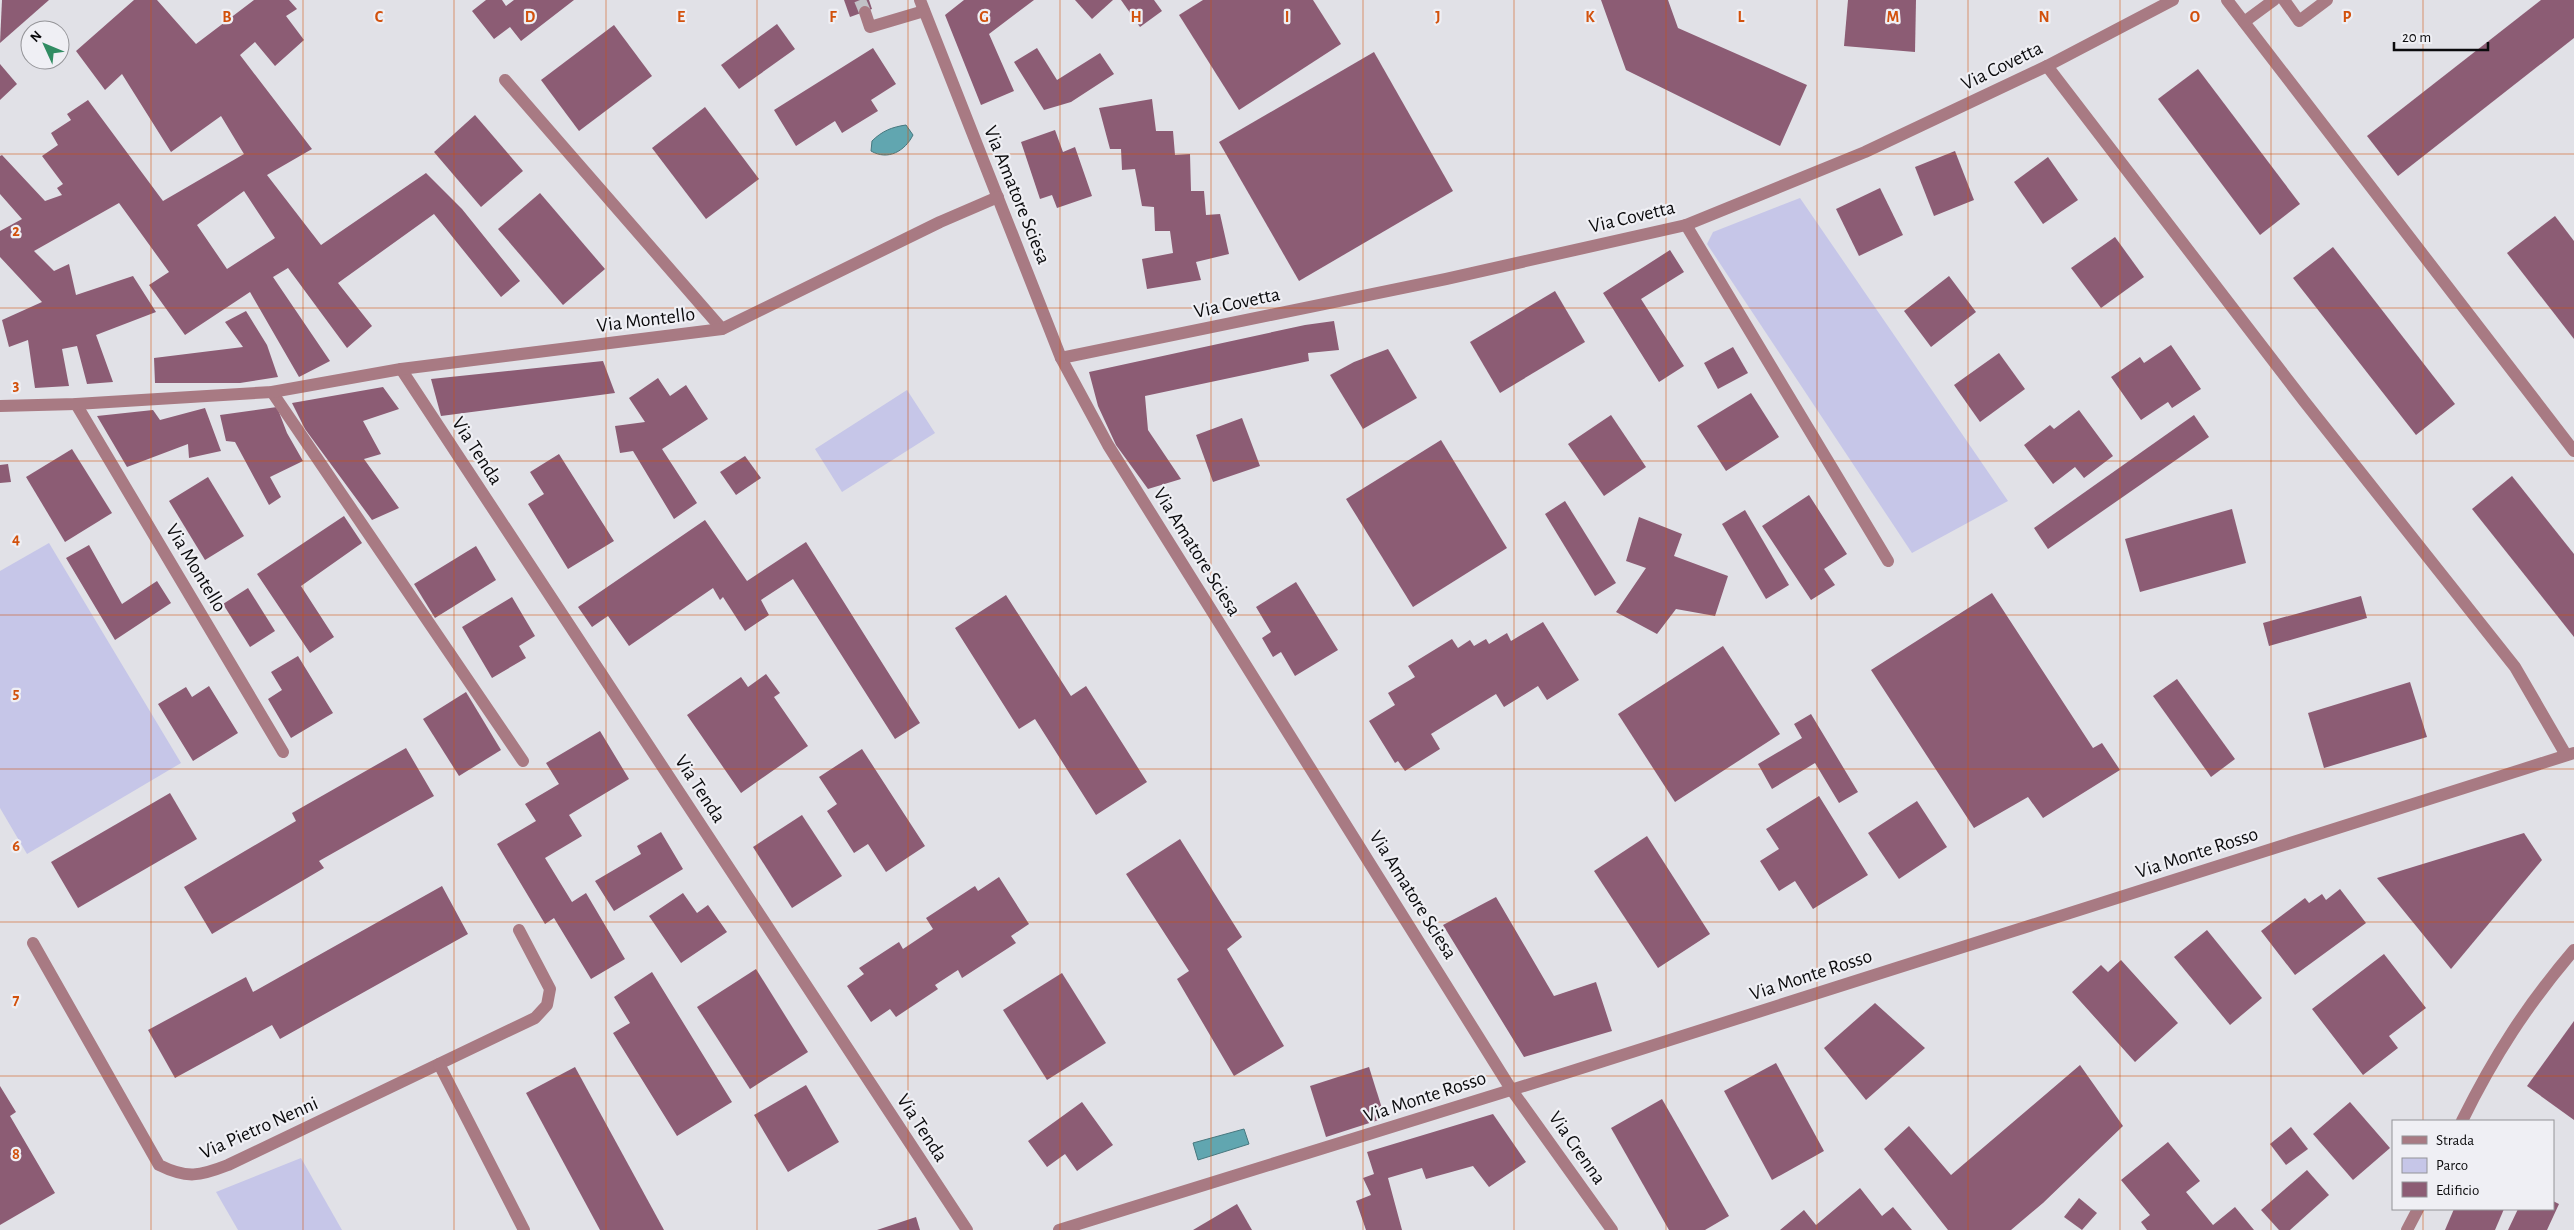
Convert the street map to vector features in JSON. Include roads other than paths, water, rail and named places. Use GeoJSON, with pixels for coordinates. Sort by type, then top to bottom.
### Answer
{"type":"FeatureCollection","features":[{"type":"Feature","properties":{"kind":"street","name":"Via Covetta"},"geometry":{"type":"LineString","coordinates":[[1061,358],[1446,279],[1686,225],[1866,152],[2047,66],[2173,0]]}},
{"type":"Feature","properties":{"kind":"street"},"geometry":{"type":"LineString","coordinates":[[2227,0],[2574,451]]}},
{"type":"Feature","properties":{"kind":"street"},"geometry":{"type":"LineString","coordinates":[[2244,22],[2274,0]]}},
{"type":"Feature","properties":{"kind":"street"},"geometry":{"type":"LineString","coordinates":[[2284,0],[2299,21],[2326,0]]}},
{"type":"Feature","properties":{"kind":"street"},"geometry":{"type":"LineString","coordinates":[[865,12],[870,27],[922,5]]}},
{"type":"Feature","properties":{"kind":"street","name":"Via Amatore Sciesa"},"geometry":{"type":"LineString","coordinates":[[922,5],[1061,358],[1108,445],[1511,1089]]}},
{"type":"Feature","properties":{"kind":"street"},"geometry":{"type":"LineString","coordinates":[[2047,66],[2304,401],[2515,667],[2570,754]]}},
{"type":"Feature","properties":{"kind":"street"},"geometry":{"type":"LineString","coordinates":[[506,80],[722,329]]}},
{"type":"Feature","properties":{"kind":"street","name":"Via Montello"},"geometry":{"type":"LineString","coordinates":[[0,406],[76,404],[272,392],[401,370],[722,329],[940,222],[998,197]]}},
{"type":"Feature","properties":{"kind":"street"},"geometry":{"type":"LineString","coordinates":[[1686,225],[1888,561]]}},
{"type":"Feature","properties":{"kind":"street","name":"Via Tenda"},"geometry":{"type":"LineString","coordinates":[[401,370],[967,1230]]}},
{"type":"Feature","properties":{"kind":"street"},"geometry":{"type":"LineString","coordinates":[[272,392],[523,761]]}},
{"type":"Feature","properties":{"kind":"street","name":"Via Montello"},"geometry":{"type":"LineString","coordinates":[[76,404],[283,752]]}},
{"type":"Feature","properties":{"kind":"street","name":"Via Monte Rosso"},"geometry":{"type":"LineString","coordinates":[[1059,1230],[2570,754]]}},
{"type":"Feature","properties":{"kind":"street","name":"Via Pietro Nenni"},"geometry":{"type":"LineString","coordinates":[[33,943],[159,1165],[176,1173],[202,1175],[228,1165],[535,1018],[548,1005],[550,989],[520,930]]}},
{"type":"Feature","properties":{"kind":"street"},"geometry":{"type":"LineString","coordinates":[[2463,1120],[2498,1050],[2542,988],[2574,950]]}},
{"type":"Feature","properties":{"kind":"street"},"geometry":{"type":"LineString","coordinates":[[439,1064],[524,1230]]}},
{"type":"Feature","properties":{"kind":"street","name":"Via Crenna"},"geometry":{"type":"LineString","coordinates":[[1511,1089],[1612,1230]]}},
{"type":"Feature","properties":{"kind":"street"},"geometry":{"type":"LineString","coordinates":[[2407,1230],[2417,1210]]}},
{"type":"Feature","properties":{"kind":"tunnel"},"geometry":{"type":"LineString","coordinates":[[860,0],[865,12]]}}]}
